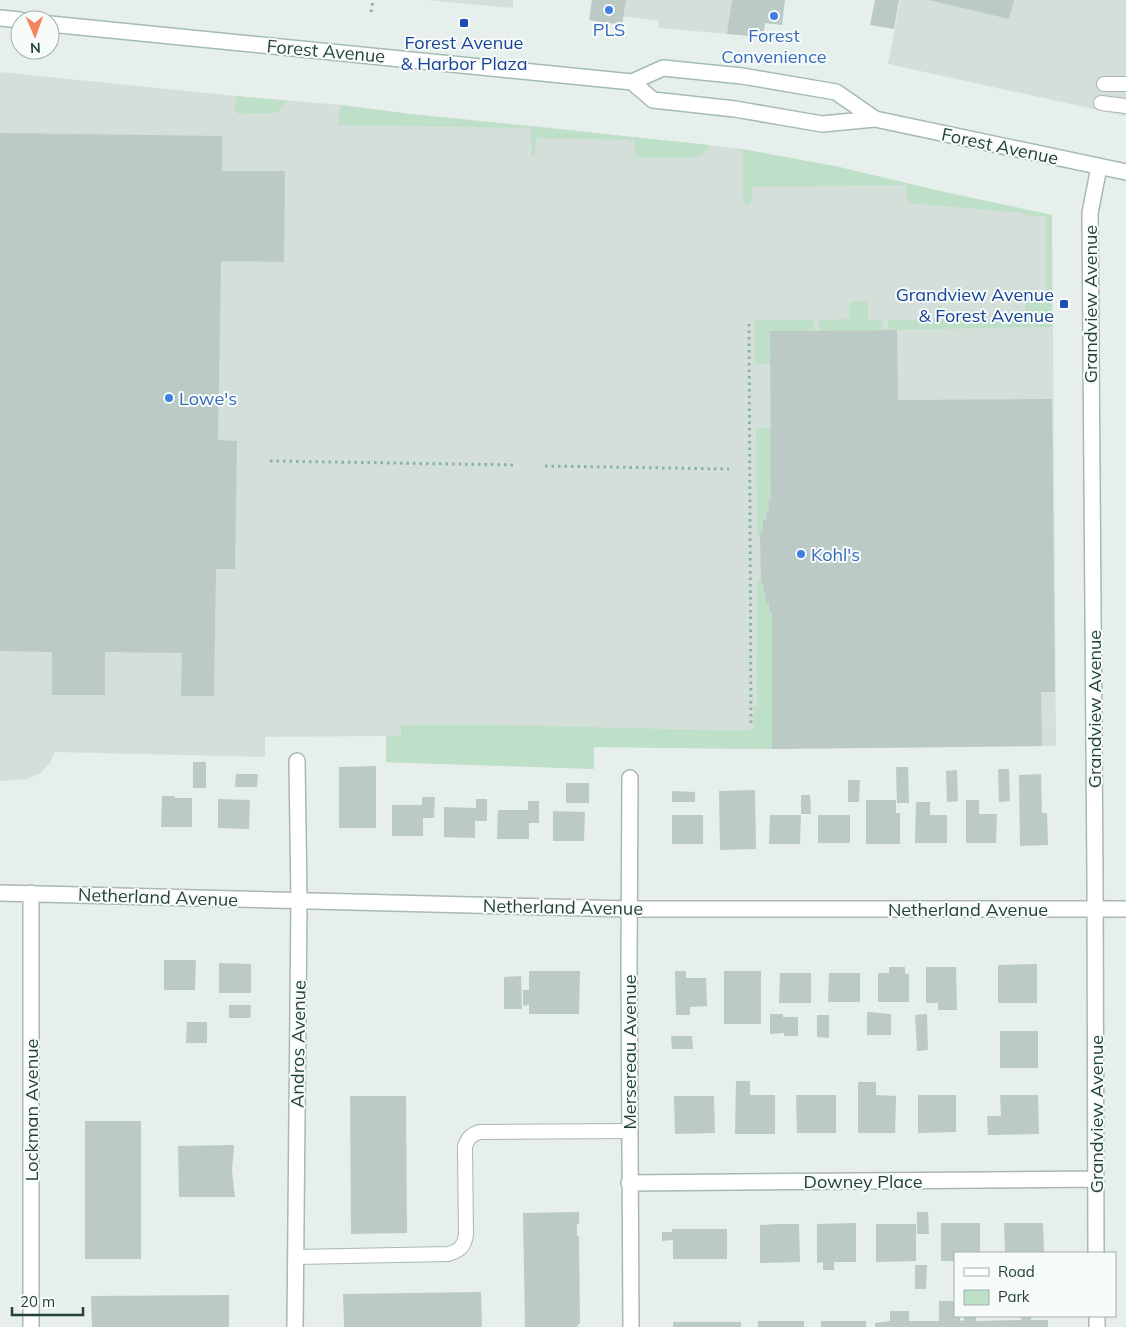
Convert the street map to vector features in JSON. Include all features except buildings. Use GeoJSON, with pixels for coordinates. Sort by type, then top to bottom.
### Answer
{"type":"FeatureCollection","features":[{"type":"Feature","properties":{"kind":"street","name":"Forest Avenue"},"geometry":{"type":"LineString","coordinates":[[60,25],[632,82],[663,68],[742,76],[836,92],[875,119]]}},
{"type":"Feature","properties":{"kind":"street","name":"Forest Avenue"},"geometry":{"type":"LineString","coordinates":[[632,82],[653,100],[735,110],[822,124],[875,119],[1126,172]]}},
{"type":"Feature","properties":{"kind":"street","name":"Grandview Avenue"},"geometry":{"type":"LineString","coordinates":[[1096,1252],[1096,909],[1090,213],[1099,167]]}},
{"type":"Feature","properties":{"kind":"street","name":"Andros Avenue"},"geometry":{"type":"LineString","coordinates":[[295,1327],[299,900],[297,760]]}},
{"type":"Feature","properties":{"kind":"street","name":"Mersereau Avenue"},"geometry":{"type":"LineString","coordinates":[[630,778],[628,909],[631,1327]]}},
{"type":"Feature","properties":{"kind":"street","name":"Netherland Avenue"},"geometry":{"type":"LineString","coordinates":[[0,893],[628,909],[1126,909]]}},
{"type":"Feature","properties":{"kind":"street","name":"Lockman Avenue"},"geometry":{"type":"LineString","coordinates":[[30,1327],[31,893]]}},
{"type":"Feature","properties":{"kind":"street","name":"Downey Place"},"geometry":{"type":"LineString","coordinates":[[629,1183],[1096,1179]]}},
{"type":"Feature","properties":{"kind":"lane"},"geometry":{"type":"LineString","coordinates":[[1104,84],[1126,84]]}},
{"type":"Feature","properties":{"kind":"lane"},"geometry":{"type":"LineString","coordinates":[[1101,103],[1126,106]]}},
{"type":"Feature","properties":{"kind":"lane"},"geometry":{"type":"LineString","coordinates":[[296,1258],[448,1254],[461,1248],[466,1234],[465,1146],[472,1134],[479,1132],[629,1131]]}},
{"type":"Feature","properties":{"kind":"path"},"geometry":{"type":"LineString","coordinates":[[371,12],[373,0]]}},
{"type":"Feature","properties":{"kind":"path"},"geometry":{"type":"LineString","coordinates":[[749,324],[751,723]]}},
{"type":"Feature","properties":{"kind":"path"},"geometry":{"type":"LineString","coordinates":[[270,461],[516,465]]}},
{"type":"Feature","properties":{"kind":"path"},"geometry":{"type":"LineString","coordinates":[[544,466],[729,469]]}},
{"type":"Feature","properties":{"kind":"shaded area"},"geometry":{"type":"Polygon","coordinates":[[[427,0],[513,0],[513,8],[427,0]]]}},
{"type":"Feature","properties":{"kind":"shaded area"},"geometry":{"type":"Polygon","coordinates":[[[592,0],[768,0],[763,37],[658,28],[659,21],[629,17],[623,17],[622,25],[592,0]]]}},
{"type":"Feature","properties":{"kind":"shaded area"},"geometry":{"type":"Polygon","coordinates":[[[900,0],[1126,0],[1126,116],[888,64],[900,0]]]}},
{"type":"Feature","properties":{"kind":"shaded area"},"geometry":{"type":"Polygon","coordinates":[[[0,72],[341,105],[742,149],[839,167],[1052,215],[1056,746],[772,749],[594,747],[594,769],[386,762],[386,736],[265,737],[265,757],[55,752],[50,763],[41,773],[27,779],[0,781],[0,72]]]}},
{"type":"Feature","properties":{"kind":"green space"},"geometry":{"type":"Polygon","coordinates":[[[236,96],[287,101],[276,113],[238,114],[235,110],[236,96]]]}},
{"type":"Feature","properties":{"kind":"green space"},"geometry":{"type":"Polygon","coordinates":[[[341,105],[709,145],[706,152],[696,157],[639,158],[635,156],[635,140],[536,138],[535,155],[533,157],[531,155],[531,128],[338,125],[341,105]]]}},
{"type":"Feature","properties":{"kind":"green space"},"geometry":{"type":"Polygon","coordinates":[[[742,149],[839,167],[1052,215],[1052,327],[888,330],[888,320],[1025,319],[1026,301],[1046,300],[1046,216],[1027,216],[1024,213],[908,203],[906,185],[752,187],[751,203],[746,205],[743,202],[742,149]]]}},
{"type":"Feature","properties":{"kind":"green space"},"geometry":{"type":"Polygon","coordinates":[[[853,301],[868,302],[868,320],[882,320],[882,330],[819,330],[819,320],[850,319],[849,304],[853,301]]]}},
{"type":"Feature","properties":{"kind":"green space"},"geometry":{"type":"Polygon","coordinates":[[[754,320],[814,320],[814,330],[770,331],[770,364],[755,364],[754,320]]]}},
{"type":"Feature","properties":{"kind":"green space"},"geometry":{"type":"Polygon","coordinates":[[[756,428],[771,428],[771,501],[768,501],[769,511],[766,511],[763,531],[761,531],[760,537],[757,534],[756,428]]]}},
{"type":"Feature","properties":{"kind":"green space"},"geometry":{"type":"Polygon","coordinates":[[[761,575],[764,593],[766,593],[769,603],[769,612],[772,612],[772,749],[594,747],[594,769],[386,762],[387,736],[401,736],[401,725],[503,725],[746,731],[754,728],[754,707],[757,705],[757,583],[761,575]]]}},
{"type":"Feature","properties":{"kind":"place","name":"PLS"},"geometry":{"type":"Point","coordinates":[609,10]}},
{"type":"Feature","properties":{"kind":"place","name":"Forest Convenience"},"geometry":{"type":"Point","coordinates":[774,16]}},
{"type":"Feature","properties":{"kind":"place","name":"Forest Avenue & Harbor Plaza"},"geometry":{"type":"Point","coordinates":[464,23]}},
{"type":"Feature","properties":{"kind":"place","name":"Grandview Avenue & Forest Avenue"},"geometry":{"type":"Point","coordinates":[1064,304]}},
{"type":"Feature","properties":{"kind":"place","name":"Lowe's"},"geometry":{"type":"Point","coordinates":[169,398]}},
{"type":"Feature","properties":{"kind":"place","name":"Kohl's"},"geometry":{"type":"Point","coordinates":[801,554]}}]}
